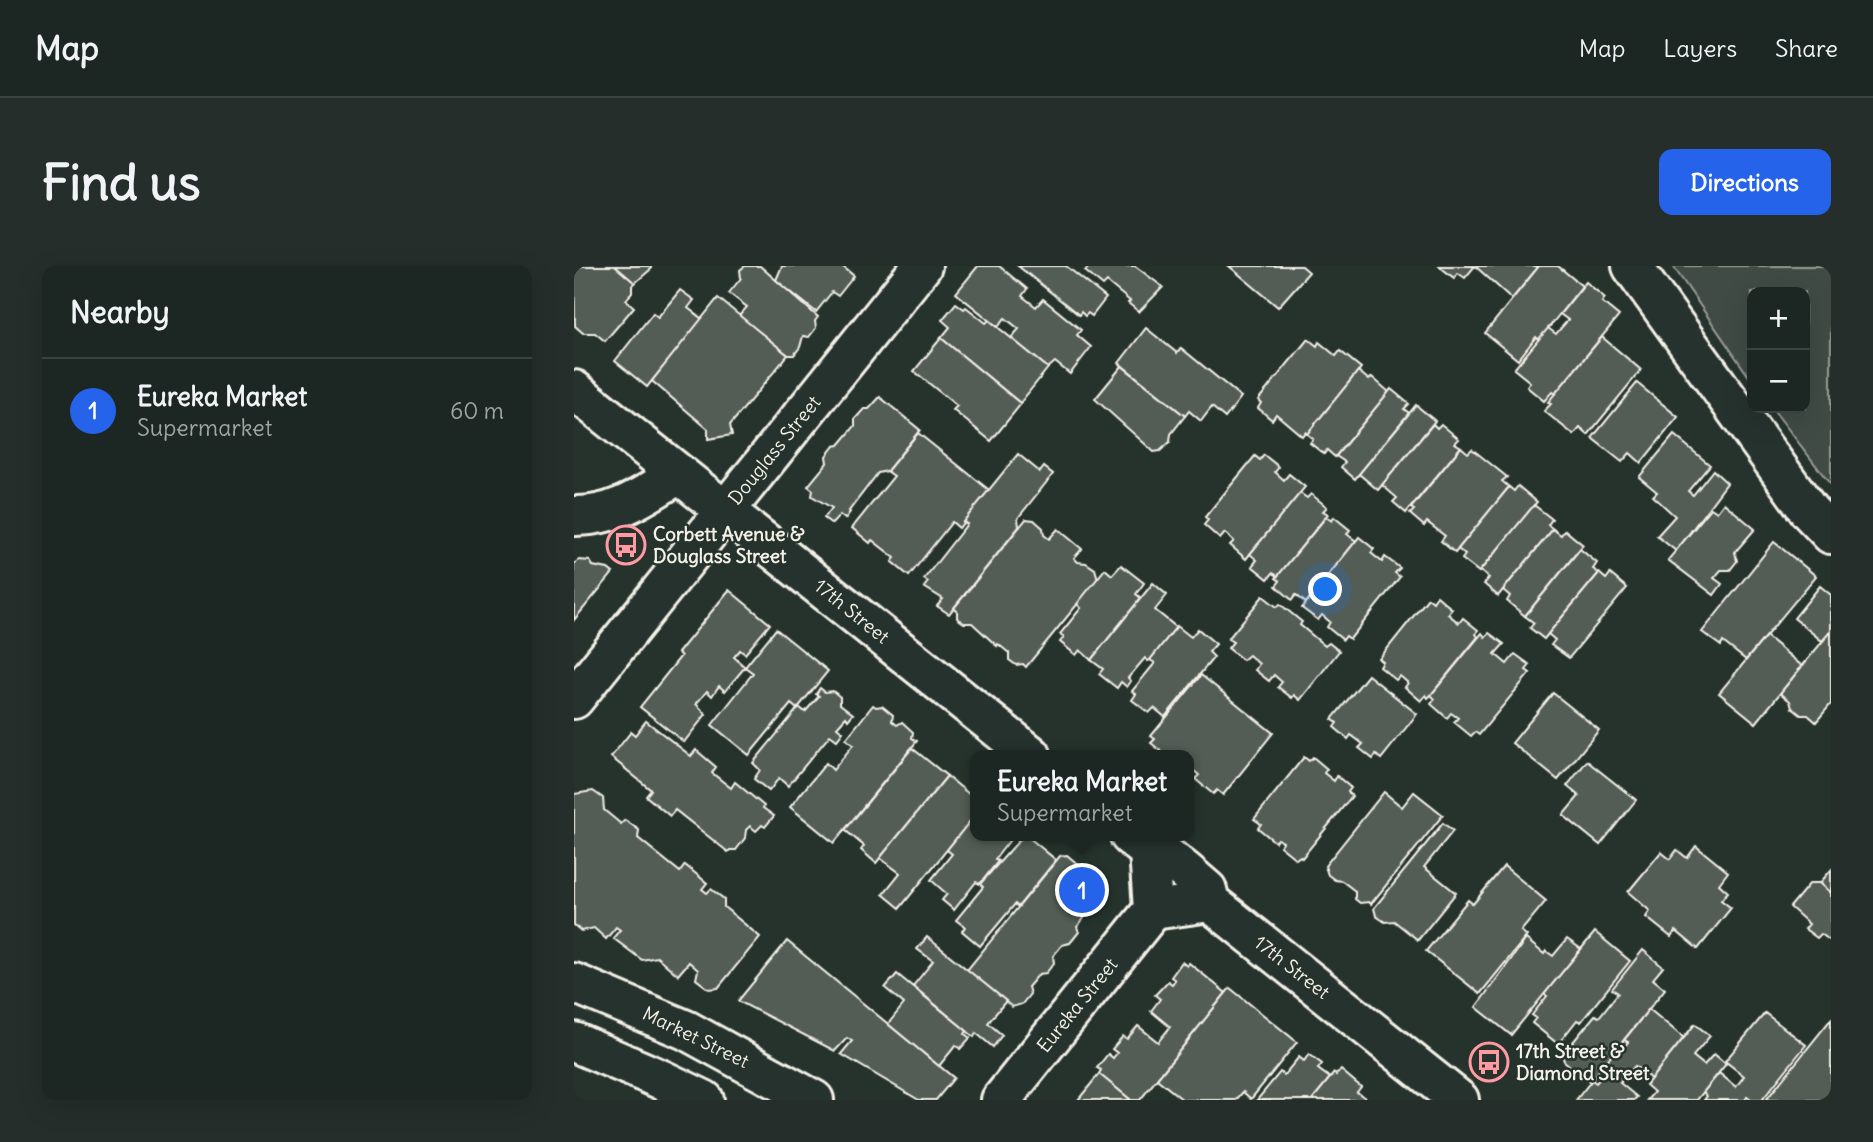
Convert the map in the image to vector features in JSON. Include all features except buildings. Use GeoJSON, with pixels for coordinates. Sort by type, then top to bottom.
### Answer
{"type":"FeatureCollection","features":[{"type":"Feature","properties":{"kind":"main road","name":"Douglass Street"},"geometry":{"type":"LineString","coordinates":[[574,699],[922,266]]}},
{"type":"Feature","properties":{"kind":"main road"},"geometry":{"type":"LineString","coordinates":[[1632,266],[1809,512],[1831,534]]}},
{"type":"Feature","properties":{"kind":"main road","name":"17th Street"},"geometry":{"type":"LineString","coordinates":[[574,390],[1025,750]]}},
{"type":"Feature","properties":{"kind":"main road"},"geometry":{"type":"LineString","coordinates":[[574,516],[612,511],[679,474]]}},
{"type":"Feature","properties":{"kind":"main road","name":"17th Street"},"geometry":{"type":"LineString","coordinates":[[1140,844],[1161,852],[1185,871],[1207,890],[1210,902],[1459,1100]]}},
{"type":"Feature","properties":{"kind":"main road"},"geometry":{"type":"LineString","coordinates":[[1140,844],[1153,911],[1210,902]]}},
{"type":"Feature","properties":{"kind":"main road","name":"Eureka Street"},"geometry":{"type":"LineString","coordinates":[[1001,1100],[1153,911]]}},
{"type":"Feature","properties":{"kind":"main road","name":"Market Street"},"geometry":{"type":"LineString","coordinates":[[574,982],[686,1030],[814,1100]]}},
{"type":"Feature","properties":{"kind":"main road"},"geometry":{"type":"LineString","coordinates":[[574,1042],[649,1073],[704,1100]]}},
{"type":"Feature","properties":{"kind":"shaded area"},"geometry":{"type":"Polygon","coordinates":[[[1673,266],[1831,266],[1831,485],[1776,413],[1810,413],[1810,287],[1747,287],[1747,374],[1673,266]]]}},
{"type":"Feature","properties":{"kind":"place","name":"Corbett Avenue & Douglass Street"},"geometry":{"type":"Point","coordinates":[626,545]}},
{"type":"Feature","properties":{"kind":"place","name":"Eureka Market"},"geometry":{"type":"Point","coordinates":[1082,890]}},
{"type":"Feature","properties":{"kind":"place","name":"17th Street & Diamond Street"},"geometry":{"type":"Point","coordinates":[1489,1062]}}]}
